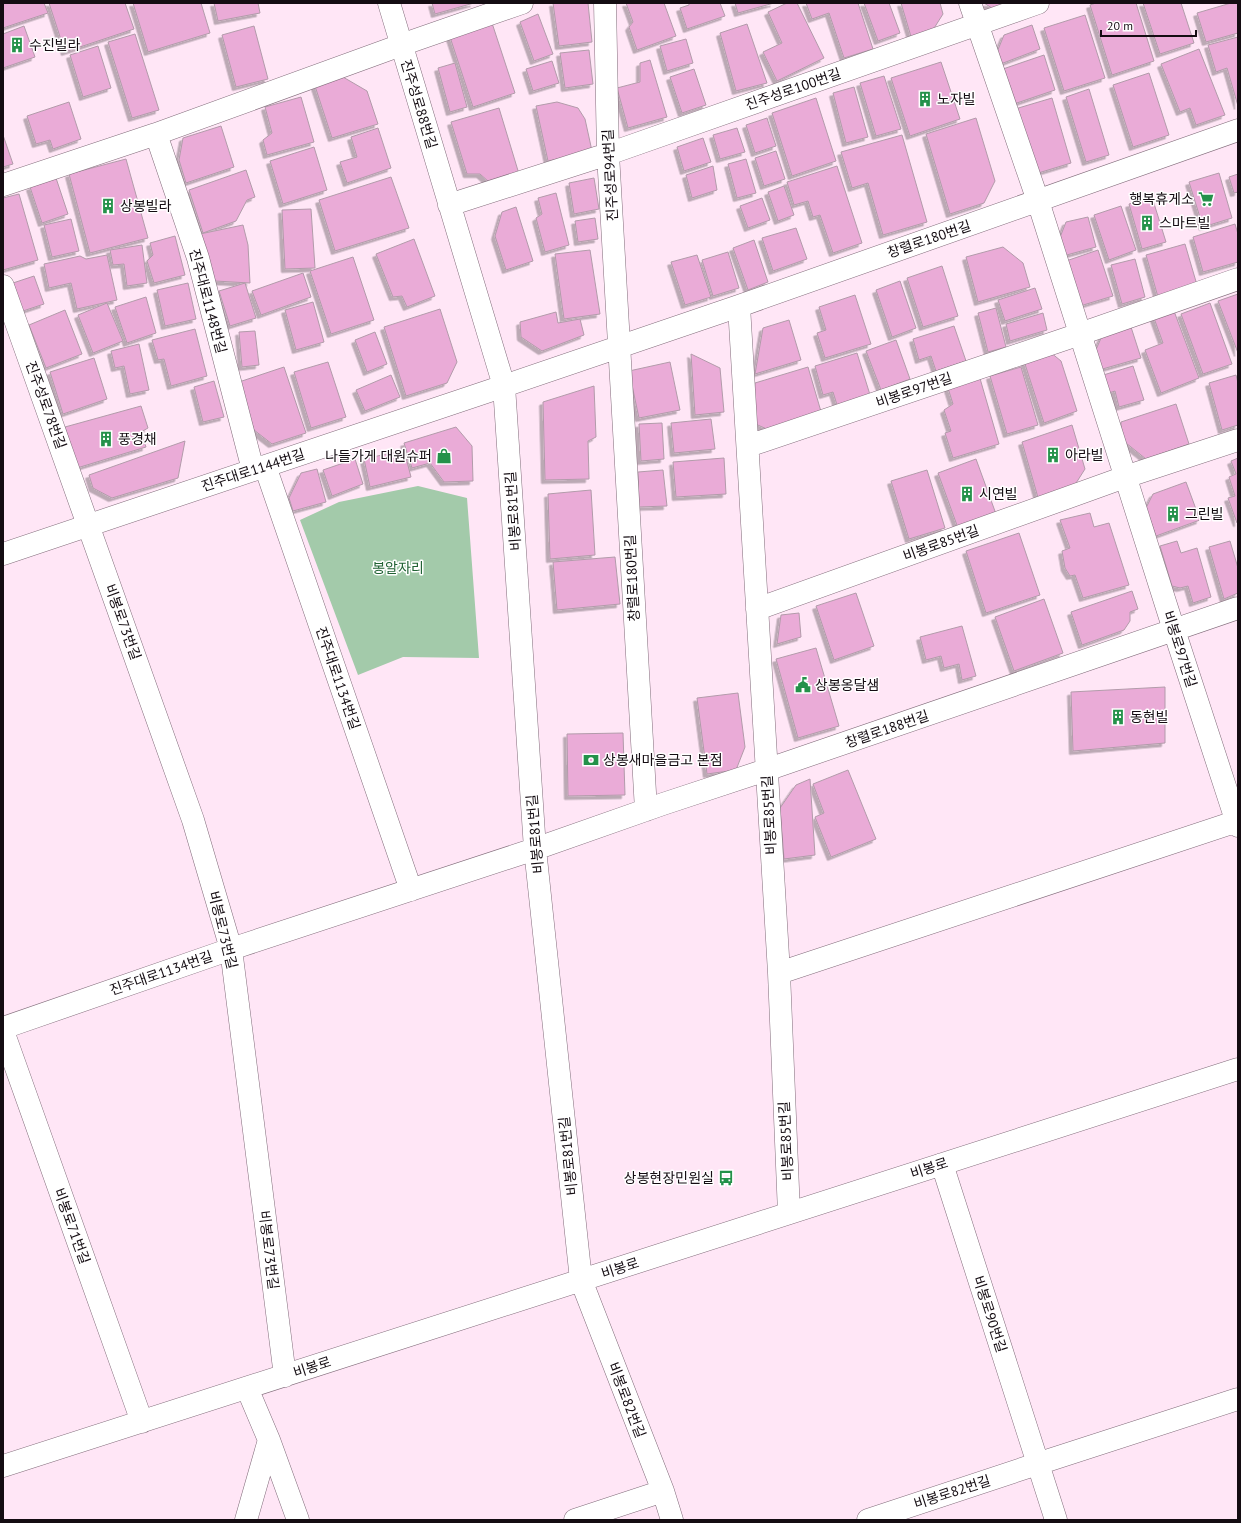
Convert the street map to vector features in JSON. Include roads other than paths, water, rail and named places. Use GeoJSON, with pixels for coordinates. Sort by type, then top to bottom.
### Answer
{"type":"FeatureCollection","features":[{"type":"Feature","properties":{"kind":"street","name":"진주성로88번길"},"geometry":{"type":"LineString","coordinates":[[389,3],[504,386]]}},
{"type":"Feature","properties":{"kind":"street"},"geometry":{"type":"LineString","coordinates":[[3,185],[156,134],[401,45],[522,3]]}},
{"type":"Feature","properties":{"kind":"street","name":"진주성로94번길"},"geometry":{"type":"LineString","coordinates":[[605,3],[608,154],[619,346]]}},
{"type":"Feature","properties":{"kind":"street"},"geometry":{"type":"LineString","coordinates":[[970,3],[1038,201]]}},
{"type":"Feature","properties":{"kind":"street","name":"진주성로100번길"},"geometry":{"type":"LineString","coordinates":[[608,154],[1038,3]]}},
{"type":"Feature","properties":{"kind":"street","name":"창렬로180번길"},"geometry":{"type":"LineString","coordinates":[[504,386],[739,306],[1238,130]]}},
{"type":"Feature","properties":{"kind":"street","name":"진주대로1148번길"},"geometry":{"type":"LineString","coordinates":[[156,134],[198,258],[259,468]]}},
{"type":"Feature","properties":{"kind":"street"},"geometry":{"type":"LineString","coordinates":[[449,205],[608,154]]}},
{"type":"Feature","properties":{"kind":"street","name":"비봉로97번길"},"geometry":{"type":"LineString","coordinates":[[779,973],[1238,823],[1174,630],[1038,201]]}},
{"type":"Feature","properties":{"kind":"street","name":"비봉로97번길"},"geometry":{"type":"LineString","coordinates":[[748,446],[1238,279]]}},
{"type":"Feature","properties":{"kind":"street","name":"진주성로78번길"},"geometry":{"type":"LineString","coordinates":[[3,286],[88,525]]}},
{"type":"Feature","properties":{"kind":"street","name":"비봉로85번길"},"geometry":{"type":"LineString","coordinates":[[739,306],[779,973],[789,1213]]}},
{"type":"Feature","properties":{"kind":"street","name":"창렬로180번길"},"geometry":{"type":"LineString","coordinates":[[619,346],[646,810]]}},
{"type":"Feature","properties":{"kind":"street","name":"진주대로1144번길"},"geometry":{"type":"LineString","coordinates":[[3,554],[504,386]]}},
{"type":"Feature","properties":{"kind":"street","name":"비봉로81번길"},"geometry":{"type":"LineString","coordinates":[[504,386],[535,849],[581,1280]]}},
{"type":"Feature","properties":{"kind":"street"},"geometry":{"type":"LineString","coordinates":[[1125,477],[1238,440]]}},
{"type":"Feature","properties":{"kind":"street","name":"진주대로1134번길"},"geometry":{"type":"LineString","coordinates":[[259,468],[411,890]]}},
{"type":"Feature","properties":{"kind":"street","name":"비봉로85번길"},"geometry":{"type":"LineString","coordinates":[[757,609],[1125,477]]}},
{"type":"Feature","properties":{"kind":"street","name":"비봉로73번길"},"geometry":{"type":"LineString","coordinates":[[88,525],[193,820],[231,949],[284,1376]]}},
{"type":"Feature","properties":{"kind":"street","name":"창렬로188번길"},"geometry":{"type":"LineString","coordinates":[[535,849],[1238,608]]}},
{"type":"Feature","properties":{"kind":"street","name":"진주대로1134번길"},"geometry":{"type":"LineString","coordinates":[[3,1029],[231,949],[535,849]]}},
{"type":"Feature","properties":{"kind":"street","name":"비봉로71번길"},"geometry":{"type":"LineString","coordinates":[[3,1029],[142,1422]]}},
{"type":"Feature","properties":{"kind":"street","name":"비봉로"},"geometry":{"type":"LineString","coordinates":[[3,1466],[1238,1069]]}},
{"type":"Feature","properties":{"kind":"street","name":"비봉로90번길"},"geometry":{"type":"LineString","coordinates":[[942,1164],[1056,1520]]}},
{"type":"Feature","properties":{"kind":"street","name":"비봉로82번길"},"geometry":{"type":"LineString","coordinates":[[581,1280],[663,1491],[672,1520]]}},
{"type":"Feature","properties":{"kind":"street"},"geometry":{"type":"LineString","coordinates":[[247,1388],[269,1440],[298,1520]]}},
{"type":"Feature","properties":{"kind":"street"},"geometry":{"type":"LineString","coordinates":[[1037,1464],[1238,1399]]}},
{"type":"Feature","properties":{"kind":"street"},"geometry":{"type":"LineString","coordinates":[[246,1520],[269,1440]]}},
{"type":"Feature","properties":{"kind":"street","name":"비봉로82번길"},"geometry":{"type":"LineString","coordinates":[[868,1520],[1037,1464]]}},
{"type":"Feature","properties":{"kind":"street"},"geometry":{"type":"LineString","coordinates":[[575,1520],[663,1491]]}},
{"type":"Feature","properties":{"kind":"place","name":"수진빌라"},"geometry":{"type":"Point","coordinates":[17,45]}},
{"type":"Feature","properties":{"kind":"place","name":"노자빌"},"geometry":{"type":"Point","coordinates":[925,99]}},
{"type":"Feature","properties":{"kind":"place","name":"행복휴게소"},"geometry":{"type":"Point","coordinates":[1206,199]}},
{"type":"Feature","properties":{"kind":"place","name":"상봉빌라"},"geometry":{"type":"Point","coordinates":[108,206]}},
{"type":"Feature","properties":{"kind":"place","name":"스마트빌"},"geometry":{"type":"Point","coordinates":[1147,223]}},
{"type":"Feature","properties":{"kind":"place","name":"풍경채"},"geometry":{"type":"Point","coordinates":[106,439]}},
{"type":"Feature","properties":{"kind":"place","name":"아라빌"},"geometry":{"type":"Point","coordinates":[1053,455]}},
{"type":"Feature","properties":{"kind":"place","name":"나들가게 대원슈퍼"},"geometry":{"type":"Point","coordinates":[444,456]}},
{"type":"Feature","properties":{"kind":"place","name":"시연빌"},"geometry":{"type":"Point","coordinates":[967,494]}},
{"type":"Feature","properties":{"kind":"place","name":"그린빌"},"geometry":{"type":"Point","coordinates":[1173,514]}},
{"type":"Feature","properties":{"kind":"place","name":"상봉옹달샘"},"geometry":{"type":"Point","coordinates":[803,685]}},
{"type":"Feature","properties":{"kind":"place","name":"동현빌"},"geometry":{"type":"Point","coordinates":[1118,717]}},
{"type":"Feature","properties":{"kind":"place","name":"상봉새마을금고 본점"},"geometry":{"type":"Point","coordinates":[591,760]}},
{"type":"Feature","properties":{"kind":"place","name":"상봉현장민원실"},"geometry":{"type":"Point","coordinates":[726,1178]}},
{"type":"Feature","properties":{"kind":"park label","name":"봉알자리"},"geometry":{"type":"Point","coordinates":[398,568]}}]}
